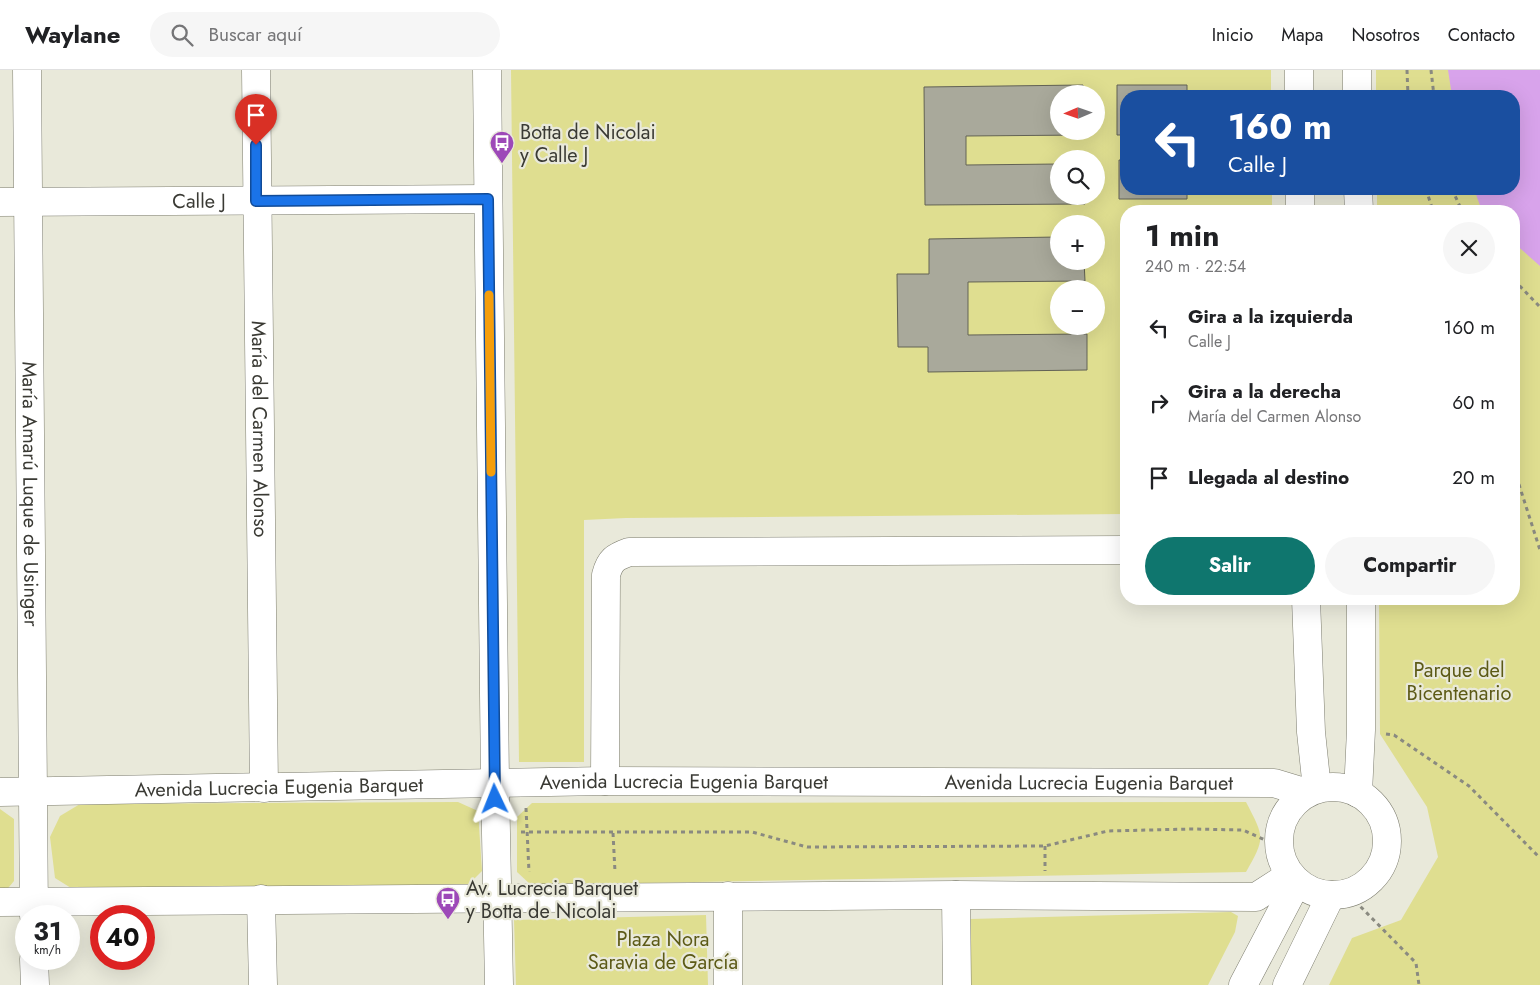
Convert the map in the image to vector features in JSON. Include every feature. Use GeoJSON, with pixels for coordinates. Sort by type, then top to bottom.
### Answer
{"type":"FeatureCollection","features":[{"type":"Feature","properties":{"kind":"street","name":"María Amarú Luque de Usinger"},"geometry":{"type":"LineString","coordinates":[[27,70],[34,905]]}},
{"type":"Feature","properties":{"kind":"street","name":"María del Carmen Alonso"},"geometry":{"type":"LineString","coordinates":[[256,70],[264,788]]}},
{"type":"Feature","properties":{"kind":"street"},"geometry":{"type":"LineString","coordinates":[[487,70],[494,783],[499,985]]}},
{"type":"Feature","properties":{"kind":"street"},"geometry":{"type":"LineString","coordinates":[[1299,70],[1299,90]]}},
{"type":"Feature","properties":{"kind":"street"},"geometry":{"type":"LineString","coordinates":[[1357,70],[1357,90]]}},
{"type":"Feature","properties":{"kind":"street","name":"Calle J"},"geometry":{"type":"LineString","coordinates":[[0,202],[488,199]]}},
{"type":"Feature","properties":{"kind":"street"},"geometry":{"type":"LineString","coordinates":[[605,781],[606,575],[609,564],[615,557],[629,552],[1120,550]]}},
{"type":"Feature","properties":{"kind":"street"},"geometry":{"type":"LineString","coordinates":[[1306,605],[1312,791]]}},
{"type":"Feature","properties":{"kind":"street"},"geometry":{"type":"LineString","coordinates":[[1358,793],[1361,730],[1360,605]]}},
{"type":"Feature","properties":{"kind":"street","name":"Avenida Lucrecia Eugenia Barquet"},"geometry":{"type":"LineString","coordinates":[[0,792],[605,781],[1274,783],[1312,791]]}},
{"type":"Feature","properties":{"kind":"street"},"geometry":{"type":"LineString","coordinates":[[1331,787],[1358,793],[1372,804],[1382,819],[1387,837],[1385,856],[1377,872],[1364,885],[1340,894],[1307,889],[1294,878],[1280,853],[1280,830],[1289,809],[1312,791],[1331,787]]}},
{"type":"Feature","properties":{"kind":"street"},"geometry":{"type":"LineString","coordinates":[[80,907],[261,899],[956,895],[1256,897],[1294,878]]}},
{"type":"Feature","properties":{"kind":"street"},"geometry":{"type":"LineString","coordinates":[[1243,985],[1294,878]]}},
{"type":"Feature","properties":{"kind":"street"},"geometry":{"type":"LineString","coordinates":[[1286,985],[1340,894]]}},
{"type":"Feature","properties":{"kind":"street"},"geometry":{"type":"LineString","coordinates":[[956,895],[957,985]]}},
{"type":"Feature","properties":{"kind":"street"},"geometry":{"type":"LineString","coordinates":[[728,896],[728,985]]}},
{"type":"Feature","properties":{"kind":"street"},"geometry":{"type":"LineString","coordinates":[[261,899],[263,985]]}},
{"type":"Feature","properties":{"kind":"street"},"geometry":{"type":"LineString","coordinates":[[0,902],[15,905]]}},
{"type":"Feature","properties":{"kind":"street"},"geometry":{"type":"LineString","coordinates":[[34,970],[35,985]]}},
{"type":"Feature","properties":{"kind":"path"},"geometry":{"type":"LineString","coordinates":[[1407,70],[1408,90]]}},
{"type":"Feature","properties":{"kind":"path"},"geometry":{"type":"LineString","coordinates":[[1431,70],[1433,90]]}},
{"type":"Feature","properties":{"kind":"path"},"geometry":{"type":"LineString","coordinates":[[1520,286],[1540,307]]}},
{"type":"Feature","properties":{"kind":"path"},"geometry":{"type":"LineString","coordinates":[[1520,488],[1540,550]]}},
{"type":"Feature","properties":{"kind":"path"},"geometry":{"type":"LineString","coordinates":[[1361,730],[1394,735],[1469,786],[1540,858]]}},
{"type":"Feature","properties":{"kind":"path"},"geometry":{"type":"LineString","coordinates":[[524,782],[530,897]]}},
{"type":"Feature","properties":{"kind":"path"},"geometry":{"type":"LineString","coordinates":[[496,832],[752,832],[807,847],[1045,846],[1108,831],[1191,829],[1243,830],[1265,840]]}},
{"type":"Feature","properties":{"kind":"path"},"geometry":{"type":"LineString","coordinates":[[613,833],[616,897]]}},
{"type":"Feature","properties":{"kind":"path"},"geometry":{"type":"LineString","coordinates":[[1340,894],[1416,963],[1419,985]]}},
{"type":"Feature","properties":{"kind":"green space"},"geometry":{"type":"Polygon","coordinates":[[[511,70],[1271,70],[1271,90],[1120,90],[1120,195],[1272,195],[1272,205],[1120,205],[1120,514],[626,518],[584,520],[584,762],[519,762],[511,70]]]}},
{"type":"Feature","properties":{"kind":"green space","name":"Parque del Bicentenario"},"geometry":{"type":"Polygon","coordinates":[[[1376,70],[1540,70],[1540,985],[1329,985],[1352,938],[1401,920],[1438,857],[1427,807],[1380,734],[1379,605],[1520,605],[1520,205],[1377,205],[1377,195],[1520,195],[1520,90],[1376,90],[1376,70]]]}},
{"type":"Feature","properties":{"kind":"green space"},"geometry":{"type":"Polygon","coordinates":[[[458,802],[478,811],[482,871],[464,889],[79,893],[55,878],[50,837],[60,816],[80,804],[458,802]]]}},
{"type":"Feature","properties":{"kind":"green space"},"geometry":{"type":"Polygon","coordinates":[[[1246,802],[1259,830],[1260,844],[1246,872],[531,885],[517,872],[517,817],[532,803],[1246,802]]]}},
{"type":"Feature","properties":{"kind":"green space"},"geometry":{"type":"Polygon","coordinates":[[[0,809],[14,819],[14,881],[4,893],[0,893],[0,809]]]}},
{"type":"Feature","properties":{"kind":"green space"},"geometry":{"type":"Polygon","coordinates":[[[1231,912],[1238,916],[1235,932],[1208,985],[970,985],[970,919],[1231,912]]]}},
{"type":"Feature","properties":{"kind":"green space","name":"Plaza Nora Saravia de García"},"geometry":{"type":"Polygon","coordinates":[[[706,915],[708,985],[516,985],[514,920],[706,915]]]}},
{"type":"Feature","properties":{"kind":"shaded area"},"geometry":{"type":"Polygon","coordinates":[[[1448,70],[1540,70],[1540,266],[1520,248],[1520,205],[1480,205],[1476,195],[1520,195],[1520,90],[1451,90],[1448,70]]]}},
{"type":"Feature","properties":{"kind":"building"},"geometry":{"type":"Polygon","coordinates":[[[1050,85],[1050,135],[966,136],[966,165],[1050,164],[1050,204],[925,205],[924,87],[1050,85]]]}},
{"type":"Feature","properties":{"kind":"building"},"geometry":{"type":"Polygon","coordinates":[[[1117,85],[1187,85],[1187,90],[1120,90],[1120,135],[1117,135],[1117,85]]]}},
{"type":"Feature","properties":{"kind":"building"},"geometry":{"type":"Polygon","coordinates":[[[1119,160],[1120,195],[1187,195],[1187,199],[1119,199],[1119,160]]]}},
{"type":"Feature","properties":{"kind":"building"},"geometry":{"type":"Polygon","coordinates":[[[1050,237],[1050,270],[1084,270],[1085,280],[968,282],[968,335],[1087,335],[1087,370],[928,372],[928,347],[898,347],[897,274],[929,274],[929,239],[1050,237]]]}},
{"type":"Feature","properties":{"kind":"slow traffic"},"geometry":{"type":"LineString","coordinates":[[489,295],[491,472]]}},
{"type":"Feature","properties":{"kind":"place","name":"Botta de Nicolai y Calle J"},"geometry":{"type":"Point","coordinates":[502,164]}},
{"type":"Feature","properties":{"kind":"place","name":"Av. Lucrecia Barquet y Botta de Nicolai"},"geometry":{"type":"Point","coordinates":[448,920]}},
{"type":"Feature","properties":{"kind":"route"},"geometry":{"type":"LineString","coordinates":[[256,145],[256,201],[488,199],[495,799]]}}]}
